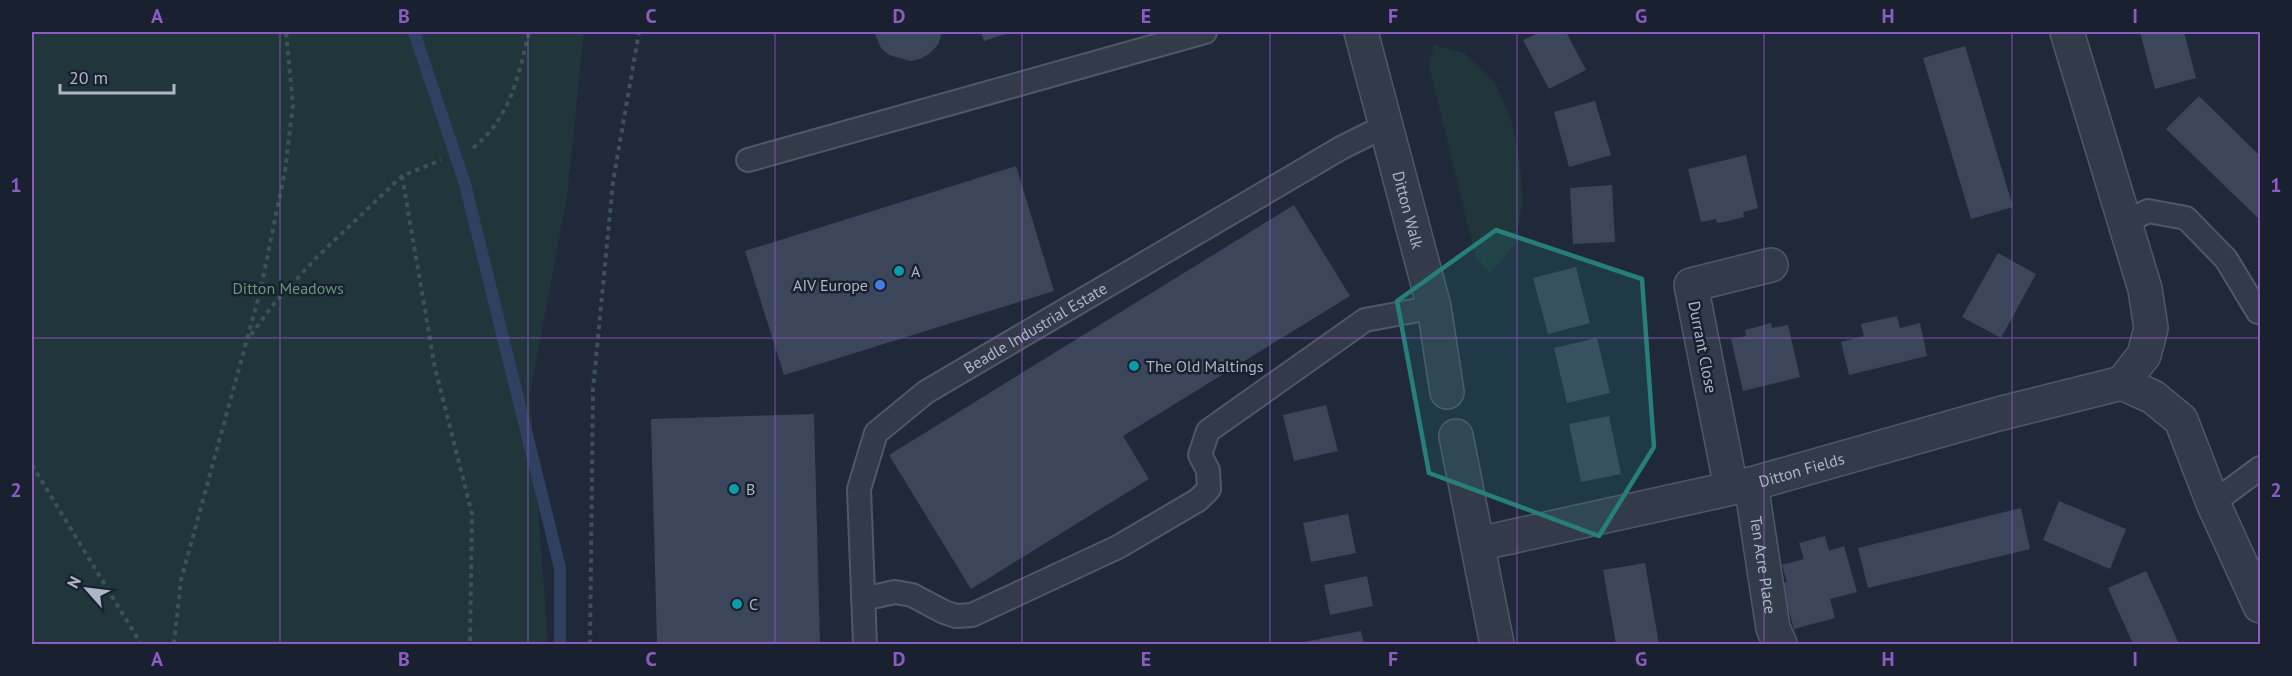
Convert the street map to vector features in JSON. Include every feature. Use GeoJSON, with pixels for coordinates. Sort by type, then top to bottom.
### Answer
{"type":"FeatureCollection","features":[{"type":"Feature","properties":{"kind":"street","name":"Ditton Walk"},"geometry":{"type":"LineString","coordinates":[[1361,32],[1434,307],[1447,392]]}},
{"type":"Feature","properties":{"kind":"street"},"geometry":{"type":"LineString","coordinates":[[2067,32],[2145,289],[2151,328],[2144,355],[2122,382],[2153,397],[2181,420],[2213,503],[2260,606]]}},
{"type":"Feature","properties":{"kind":"street","name":"Durrant Close"},"geometry":{"type":"LineString","coordinates":[[1741,486],[1691,285],[1771,265]]}},
{"type":"Feature","properties":{"kind":"street","name":"Ditton Fields"},"geometry":{"type":"LineString","coordinates":[[1478,544],[1741,486],[2122,382]]}},
{"type":"Feature","properties":{"kind":"street"},"geometry":{"type":"LineString","coordinates":[[1456,436],[1497,645]]}},
{"type":"Feature","properties":{"kind":"street","name":"Ten Acre Place"},"geometry":{"type":"LineString","coordinates":[[1741,486],[1773,628],[1780,645]]}},
{"type":"Feature","properties":{"kind":"lane"},"geometry":{"type":"LineString","coordinates":[[748,160],[1205,32]]}},
{"type":"Feature","properties":{"kind":"lane","name":"Beadle Industrial Estate"},"geometry":{"type":"LineString","coordinates":[[865,645],[859,489],[876,433],[926,392],[1341,148],[1387,125]]}},
{"type":"Feature","properties":{"kind":"lane"},"geometry":{"type":"LineString","coordinates":[[2124,223],[2148,211],[2186,218],[2226,259],[2258,312]]}},
{"type":"Feature","properties":{"kind":"lane"},"geometry":{"type":"LineString","coordinates":[[863,599],[895,592],[912,595],[956,616],[972,615],[1118,547],[1198,500],[1209,489],[1208,470],[1200,455],[1208,431],[1365,320],[1434,307]]}},
{"type":"Feature","properties":{"kind":"lane"},"geometry":{"type":"LineString","coordinates":[[2213,503],[2260,468]]}},
{"type":"Feature","properties":{"kind":"path"},"geometry":{"type":"LineString","coordinates":[[174,645],[181,580],[260,292],[282,182],[293,105],[286,32]]}},
{"type":"Feature","properties":{"kind":"path"},"geometry":{"type":"LineString","coordinates":[[473,148],[488,135],[510,101],[518,79],[529,32]]}},
{"type":"Feature","properties":{"kind":"path"},"geometry":{"type":"LineString","coordinates":[[590,645],[593,389],[613,182],[639,32]]}},
{"type":"Feature","properties":{"kind":"path"},"geometry":{"type":"LineString","coordinates":[[248,338],[272,306],[317,257],[402,176],[441,160]]}},
{"type":"Feature","properties":{"kind":"path"},"geometry":{"type":"LineString","coordinates":[[402,176],[435,368],[472,514],[470,645]]}},
{"type":"Feature","properties":{"kind":"path"},"geometry":{"type":"LineString","coordinates":[[32,465],[141,645]]}},
{"type":"Feature","properties":{"kind":"highlighted area"},"geometry":{"type":"Polygon","coordinates":[[[1496,230],[1642,279],[1654,447],[1599,536],[1429,473],[1397,301],[1496,230]]]}},
{"type":"Feature","properties":{"kind":"green space","name":"Ditton Meadows"},"geometry":{"type":"Polygon","coordinates":[[[32,32],[584,32],[567,196],[530,394],[548,644],[32,644],[32,32]]]}},
{"type":"Feature","properties":{"kind":"green space"},"geometry":{"type":"Polygon","coordinates":[[[1434,45],[1464,53],[1495,82],[1511,120],[1520,164],[1523,201],[1515,244],[1490,273],[1476,258],[1429,66],[1434,45]]]}},
{"type":"Feature","properties":{"kind":"building"},"geometry":{"type":"Polygon","coordinates":[[[874,32],[942,32],[938,45],[929,54],[910,61],[889,55],[881,48],[874,32]]]}},
{"type":"Feature","properties":{"kind":"building"},"geometry":{"type":"Polygon","coordinates":[[[981,32],[1012,32],[984,41],[981,32]]]}},
{"type":"Feature","properties":{"kind":"building"},"geometry":{"type":"Polygon","coordinates":[[[1541,32],[1566,32],[1586,70],[1549,89],[1523,40],[1541,32]]]}},
{"type":"Feature","properties":{"kind":"building"},"geometry":{"type":"Polygon","coordinates":[[[2140,32],[2184,32],[2196,78],[2155,89],[2140,32]]]}},
{"type":"Feature","properties":{"kind":"building"},"geometry":{"type":"Polygon","coordinates":[[[1965,46],[2013,207],[1971,219],[1923,58],[1965,46]]]}},
{"type":"Feature","properties":{"kind":"building"},"geometry":{"type":"Polygon","coordinates":[[[2199,96],[2260,156],[2260,220],[2166,129],[2199,96]]]}},
{"type":"Feature","properties":{"kind":"building"},"geometry":{"type":"Polygon","coordinates":[[[1595,101],[1611,155],[1569,167],[1554,112],[1595,101]]]}},
{"type":"Feature","properties":{"kind":"building"},"geometry":{"type":"Polygon","coordinates":[[[1746,155],[1758,208],[1743,212],[1744,217],[1724,222],[1717,223],[1716,219],[1701,222],[1688,169],[1746,155]]]}},
{"type":"Feature","properties":{"kind":"building","name":"A"},"geometry":{"type":"Polygon","coordinates":[[[1016,166],[1054,291],[784,375],[745,251],[1016,166]]]}},
{"type":"Feature","properties":{"kind":"building"},"geometry":{"type":"Polygon","coordinates":[[[1612,185],[1615,242],[1573,244],[1570,188],[1612,185]]]}},
{"type":"Feature","properties":{"kind":"building","name":"The Old Maltings"},"geometry":{"type":"Polygon","coordinates":[[[1294,205],[1350,296],[1123,436],[1149,479],[971,589],[889,455],[1294,205]]]}},
{"type":"Feature","properties":{"kind":"building"},"geometry":{"type":"Polygon","coordinates":[[[1998,253],[2036,274],[2001,338],[1962,317],[1998,253]]]}},
{"type":"Feature","properties":{"kind":"building"},"geometry":{"type":"Polygon","coordinates":[[[1576,267],[1590,323],[1548,334],[1533,278],[1576,267]]]}},
{"type":"Feature","properties":{"kind":"building"},"geometry":{"type":"Polygon","coordinates":[[[1897,316],[1900,328],[1920,323],[1927,356],[1849,375],[1841,342],[1864,336],[1861,324],[1897,316]]]}},
{"type":"Feature","properties":{"kind":"building"},"geometry":{"type":"Polygon","coordinates":[[[1771,323],[1772,328],[1788,325],[1800,377],[1743,391],[1731,339],[1746,336],[1745,330],[1771,323]]]}},
{"type":"Feature","properties":{"kind":"building"},"geometry":{"type":"Polygon","coordinates":[[[1597,338],[1610,393],[1567,403],[1554,348],[1597,338]]]}},
{"type":"Feature","properties":{"kind":"building"},"geometry":{"type":"Polygon","coordinates":[[[1326,405],[1338,451],[1294,461],[1283,415],[1326,405]]]}},
{"type":"Feature","properties":{"kind":"building","name":"B"},"geometry":{"type":"Polygon","coordinates":[[[814,414],[820,644],[657,644],[651,419],[814,414]]]}},
{"type":"Feature","properties":{"kind":"building"},"geometry":{"type":"Polygon","coordinates":[[[1609,416],[1621,474],[1581,482],[1569,424],[1609,416]]]}},
{"type":"Feature","properties":{"kind":"building"},"geometry":{"type":"Polygon","coordinates":[[[2059,501],[2126,529],[2110,569],[2043,540],[2059,501]]]}},
{"type":"Feature","properties":{"kind":"building"},"geometry":{"type":"Polygon","coordinates":[[[2021,508],[2030,549],[1868,588],[1858,548],[2021,508]]]}},
{"type":"Feature","properties":{"kind":"building"},"geometry":{"type":"Polygon","coordinates":[[[1348,514],[1356,553],[1311,562],[1303,523],[1348,514]]]}},
{"type":"Feature","properties":{"kind":"building"},"geometry":{"type":"Polygon","coordinates":[[[1825,536],[1829,551],[1844,546],[1857,592],[1830,599],[1835,618],[1794,629],[1781,583],[1787,582],[1782,565],[1804,559],[1799,543],[1825,536]]]}},
{"type":"Feature","properties":{"kind":"building"},"geometry":{"type":"Polygon","coordinates":[[[1645,563],[1659,644],[1616,644],[1603,570],[1645,563]]]}},
{"type":"Feature","properties":{"kind":"building"},"geometry":{"type":"Polygon","coordinates":[[[2146,571],[2179,644],[2133,644],[2108,588],[2146,571]]]}},
{"type":"Feature","properties":{"kind":"building"},"geometry":{"type":"Polygon","coordinates":[[[1367,576],[1373,606],[1330,615],[1324,585],[1367,576]]]}},
{"type":"Feature","properties":{"kind":"building"},"geometry":{"type":"Polygon","coordinates":[[[1361,631],[1364,644],[1299,644],[1299,643],[1361,631]]]}},
{"type":"Feature","properties":{"kind":"waterway"},"geometry":{"type":"LineString","coordinates":[[414,32],[465,184],[560,568],[560,644]]}},
{"type":"Feature","properties":{"kind":"place","name":"A"},"geometry":{"type":"Point","coordinates":[899,271]}},
{"type":"Feature","properties":{"kind":"place","name":"AIV Europe"},"geometry":{"type":"Point","coordinates":[880,285]}},
{"type":"Feature","properties":{"kind":"place","name":"The Old Maltings"},"geometry":{"type":"Point","coordinates":[1134,366]}},
{"type":"Feature","properties":{"kind":"place","name":"B"},"geometry":{"type":"Point","coordinates":[734,489]}},
{"type":"Feature","properties":{"kind":"place","name":"C"},"geometry":{"type":"Point","coordinates":[737,604]}}]}
